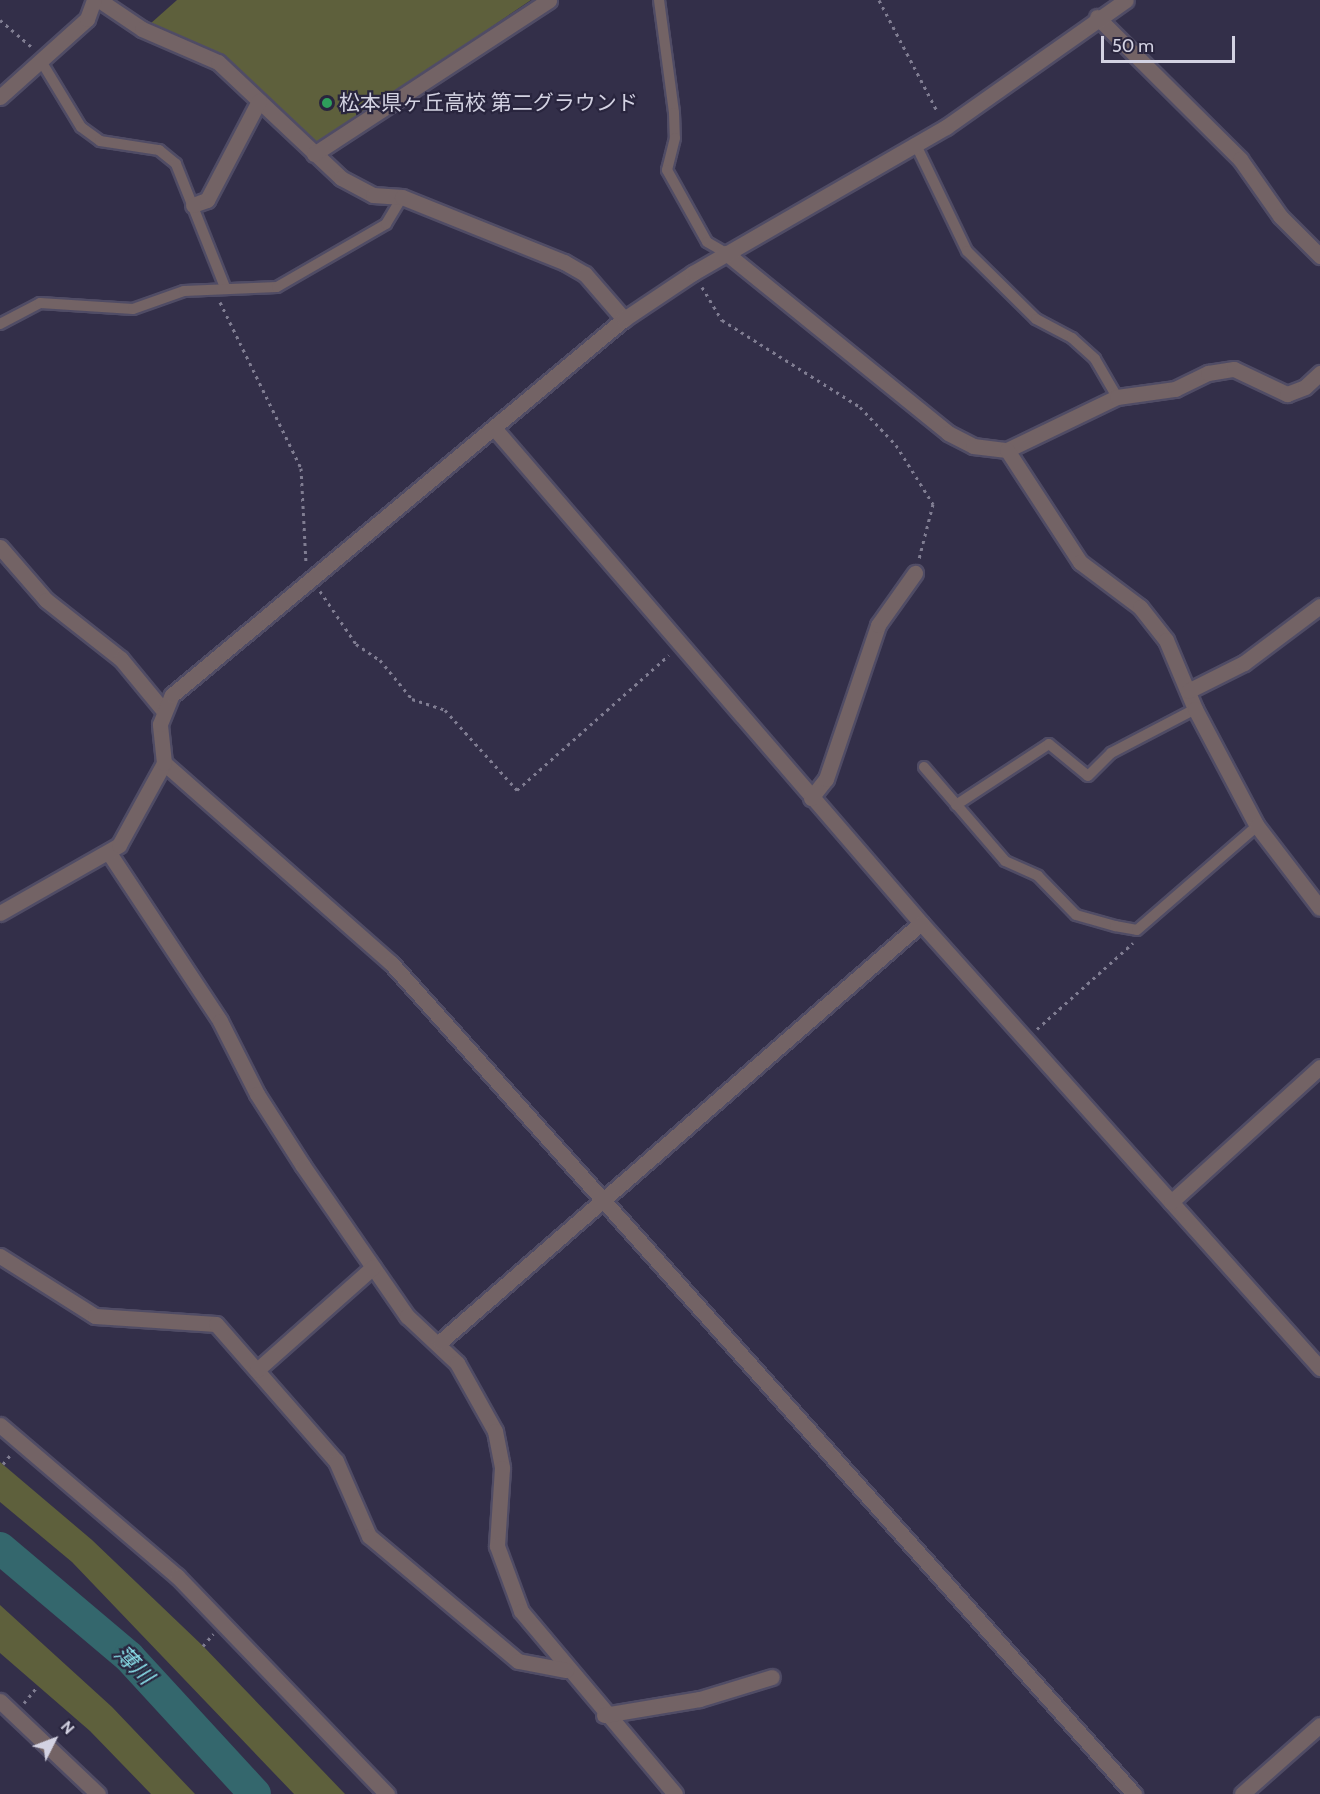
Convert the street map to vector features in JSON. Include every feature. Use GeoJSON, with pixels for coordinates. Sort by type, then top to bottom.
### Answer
{"type":"FeatureCollection","features":[{"type":"Feature","properties":{"kind":"street"},"geometry":{"type":"LineString","coordinates":[[0,97],[87,19],[94,0]]}},
{"type":"Feature","properties":{"kind":"street"},"geometry":{"type":"LineString","coordinates":[[99,0],[142,29],[218,62],[341,178],[373,195],[402,197],[564,262],[585,274],[624,319]]}},
{"type":"Feature","properties":{"kind":"street"},"geometry":{"type":"LineString","coordinates":[[314,154],[549,0]]}},
{"type":"Feature","properties":{"kind":"street"},"geometry":{"type":"LineString","coordinates":[[0,913],[109,853],[119,845],[164,763],[163,710],[172,695],[310,576],[494,428],[624,319],[726,253],[945,127],[1097,17],[1126,0]]}},
{"type":"Feature","properties":{"kind":"street"},"geometry":{"type":"LineString","coordinates":[[1097,17],[1240,159],[1280,216],[1320,256]]}},
{"type":"Feature","properties":{"kind":"street"},"geometry":{"type":"LineString","coordinates":[[193,205],[207,200],[259,101]]}},
{"type":"Feature","properties":{"kind":"street"},"geometry":{"type":"LineString","coordinates":[[726,253],[948,433],[974,446],[1007,450],[1117,398],[1175,389],[1208,373],[1234,369],[1287,394],[1305,387],[1320,374]]}},
{"type":"Feature","properties":{"kind":"street"},"geometry":{"type":"LineString","coordinates":[[494,428],[678,646],[811,798],[1320,1368]]}},
{"type":"Feature","properties":{"kind":"street"},"geometry":{"type":"LineString","coordinates":[[1007,450],[1080,562],[1140,608],[1166,640],[1195,709],[1257,826],[1320,908]]}},
{"type":"Feature","properties":{"kind":"street"},"geometry":{"type":"LineString","coordinates":[[2,556],[46,600],[121,659],[163,710]]}},
{"type":"Feature","properties":{"kind":"street"},"geometry":{"type":"LineString","coordinates":[[811,798],[826,779],[878,625],[915,573]]}},
{"type":"Feature","properties":{"kind":"street"},"geometry":{"type":"LineString","coordinates":[[1188,691],[1244,663],[1320,606]]}},
{"type":"Feature","properties":{"kind":"street"},"geometry":{"type":"LineString","coordinates":[[164,763],[391,963],[601,1201],[1134,1794]]}},
{"type":"Feature","properties":{"kind":"street"},"geometry":{"type":"LineString","coordinates":[[109,853],[220,1021],[303,1166],[407,1316],[440,1342],[457,1363],[495,1431],[502,1468],[497,1530],[503,1568],[520,1611],[604,1715],[675,1794]]}},
{"type":"Feature","properties":{"kind":"street"},"geometry":{"type":"LineString","coordinates":[[440,1342],[921,923]]}},
{"type":"Feature","properties":{"kind":"street"},"geometry":{"type":"LineString","coordinates":[[1171,1203],[1320,1067]]}},
{"type":"Feature","properties":{"kind":"street"},"geometry":{"type":"LineString","coordinates":[[0,1256],[95,1316],[216,1324],[336,1461],[369,1536],[518,1661],[566,1670]]}},
{"type":"Feature","properties":{"kind":"street"},"geometry":{"type":"LineString","coordinates":[[257,1370],[373,1267]]}},
{"type":"Feature","properties":{"kind":"street"},"geometry":{"type":"LineString","coordinates":[[0,1425],[177,1576],[387,1794]]}},
{"type":"Feature","properties":{"kind":"street"},"geometry":{"type":"LineString","coordinates":[[604,1715],[700,1699],[772,1677]]}},
{"type":"Feature","properties":{"kind":"street"},"geometry":{"type":"LineString","coordinates":[[0,1701],[98,1794]]}},
{"type":"Feature","properties":{"kind":"street"},"geometry":{"type":"LineString","coordinates":[[1242,1794],[1320,1725]]}},
{"type":"Feature","properties":{"kind":"lane"},"geometry":{"type":"LineString","coordinates":[[659,0],[674,113],[675,138],[667,170],[707,242],[726,253]]}},
{"type":"Feature","properties":{"kind":"lane"},"geometry":{"type":"LineString","coordinates":[[41,60],[81,127],[100,141],[159,150],[176,164],[225,287]]}},
{"type":"Feature","properties":{"kind":"lane"},"geometry":{"type":"LineString","coordinates":[[915,143],[967,250],[1036,319],[1072,338],[1095,359],[1117,398]]}},
{"type":"Feature","properties":{"kind":"lane"},"geometry":{"type":"LineString","coordinates":[[0,324],[40,303],[133,309],[213,287],[277,287],[386,224],[402,197]]}},
{"type":"Feature","properties":{"kind":"lane"},"geometry":{"type":"LineString","coordinates":[[956,805],[1049,744],[1088,776],[1111,753],[1195,709]]}},
{"type":"Feature","properties":{"kind":"lane"},"geometry":{"type":"LineString","coordinates":[[924,766],[1005,861],[1038,876],[1076,915],[1137,930],[1257,826]]}},
{"type":"Feature","properties":{"kind":"path"},"geometry":{"type":"LineString","coordinates":[[879,0],[945,127]]}},
{"type":"Feature","properties":{"kind":"path"},"geometry":{"type":"LineString","coordinates":[[0,20],[31,46],[41,60]]}},
{"type":"Feature","properties":{"kind":"path"},"geometry":{"type":"LineString","coordinates":[[693,273],[722,320],[860,407],[896,445],[933,504],[915,573]]}},
{"type":"Feature","properties":{"kind":"path"},"geometry":{"type":"LineString","coordinates":[[213,287],[301,468],[305,560],[310,576],[356,644],[380,660],[412,699],[445,710],[517,789],[678,646]]}},
{"type":"Feature","properties":{"kind":"path"},"geometry":{"type":"LineString","coordinates":[[1025,1040],[1131,948],[1137,930]]}},
{"type":"Feature","properties":{"kind":"path"},"geometry":{"type":"LineString","coordinates":[[3,1464],[12,1453]]}},
{"type":"Feature","properties":{"kind":"path"},"geometry":{"type":"LineString","coordinates":[[202,1646],[214,1633]]}},
{"type":"Feature","properties":{"kind":"path"},"geometry":{"type":"LineString","coordinates":[[23,1704],[38,1686]]}},
{"type":"Feature","properties":{"kind":"green space","name":"松本県ヶ丘高校 第二グラウンド"},"geometry":{"type":"Polygon","coordinates":[[[177,0],[531,0],[319,144],[236,67],[150,24],[177,0]]]}},
{"type":"Feature","properties":{"kind":"green space"},"geometry":{"type":"Polygon","coordinates":[[[0,1462],[92,1540],[203,1646],[345,1794],[294,1794],[72,1562],[0,1502],[0,1462]]]}},
{"type":"Feature","properties":{"kind":"green space"},"geometry":{"type":"Polygon","coordinates":[[[0,1605],[112,1707],[195,1794],[151,1794],[90,1731],[0,1653],[0,1605]]]}},
{"type":"Feature","properties":{"kind":"waterway","name":"薄川"},"geometry":{"type":"LineString","coordinates":[[0,1548],[129,1657],[255,1794]]}},
{"type":"Feature","properties":{"kind":"place","name":"松本県ヶ丘高校 第二グラウンド"},"geometry":{"type":"Point","coordinates":[327,103]}}]}
